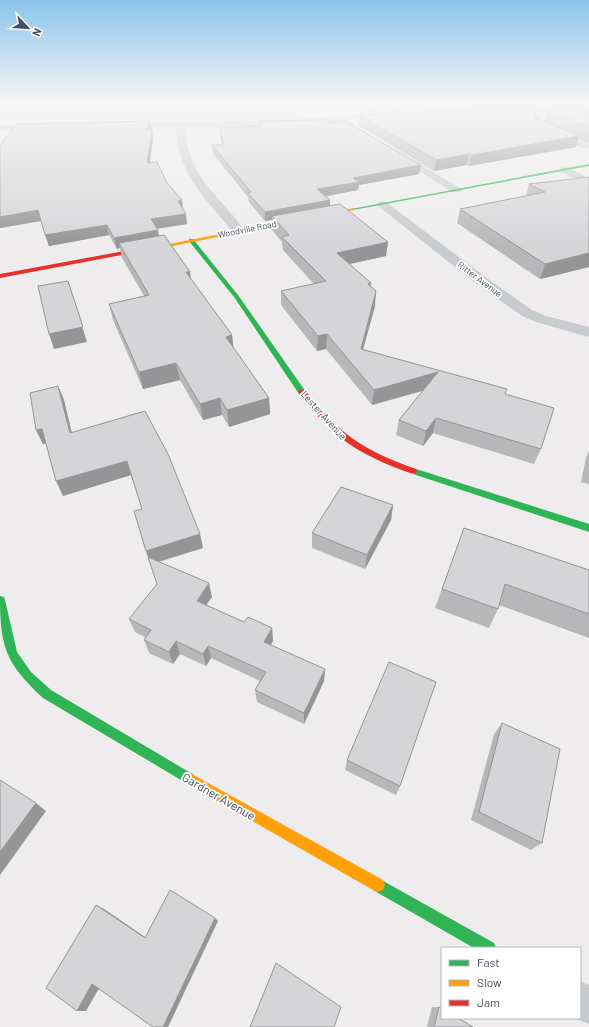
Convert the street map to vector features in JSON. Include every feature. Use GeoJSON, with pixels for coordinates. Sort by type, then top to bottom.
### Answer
{"type":"FeatureCollection","features":[{"type":"Feature","properties":{"kind":"street"},"geometry":{"type":"LineString","coordinates":[[183,151],[188,166],[239,231]]}},
{"type":"Feature","properties":{"kind":"street"},"geometry":{"type":"LineString","coordinates":[[392,151],[456,190]]}},
{"type":"Feature","properties":{"kind":"street","name":"Woodville Road"},"geometry":{"type":"LineString","coordinates":[[0,276],[589,165]]}},
{"type":"Feature","properties":{"kind":"street"},"geometry":{"type":"LineString","coordinates":[[565,170],[589,182]]}},
{"type":"Feature","properties":{"kind":"street","name":"Ritter Avenue"},"geometry":{"type":"LineString","coordinates":[[382,204],[479,279],[527,313],[541,319],[589,332]]}},
{"type":"Feature","properties":{"kind":"street","name":"Lester Avenue"},"geometry":{"type":"LineString","coordinates":[[191,240],[238,299],[306,396],[324,418],[349,443],[367,454],[382,460],[589,528]]}},
{"type":"Feature","properties":{"kind":"street","name":"Gardner Avenue"},"geometry":{"type":"LineString","coordinates":[[0,600],[12,654],[27,676],[47,694],[124,741],[487,947]]}},
{"type":"Feature","properties":{"kind":"building"},"geometry":{"type":"Polygon","coordinates":[[[0,151],[149,151],[147,163],[157,162],[167,183],[182,200],[178,201],[186,214],[151,219],[158,230],[114,238],[107,225],[45,235],[38,210],[0,217],[0,151]]]}},
{"type":"Feature","properties":{"kind":"building"},"geometry":{"type":"Polygon","coordinates":[[[217,151],[397,151],[421,165],[353,178],[359,182],[317,189],[330,200],[265,212],[248,193],[251,192],[217,151]]]}},
{"type":"Feature","properties":{"kind":"building"},"geometry":{"type":"Polygon","coordinates":[[[420,151],[495,151],[472,155],[469,154],[436,160],[420,151]]]}},
{"type":"Feature","properties":{"kind":"building"},"geometry":{"type":"Polygon","coordinates":[[[589,177],[589,253],[545,264],[460,209],[545,192],[529,184],[589,177]]]}},
{"type":"Feature","properties":{"kind":"building"},"geometry":{"type":"Polygon","coordinates":[[[340,204],[388,242],[337,253],[371,283],[368,284],[376,291],[361,349],[507,389],[505,394],[554,408],[541,449],[436,418],[426,431],[399,420],[438,372],[374,390],[327,334],[318,336],[281,291],[326,281],[282,237],[289,235],[272,216],[340,204]]]}},
{"type":"Feature","properties":{"kind":"building"},"geometry":{"type":"Polygon","coordinates":[[[164,235],[190,272],[186,272],[232,335],[226,337],[269,398],[227,410],[220,398],[200,404],[176,363],[139,372],[109,304],[149,295],[119,243],[164,235]]]}},
{"type":"Feature","properties":{"kind":"building"},"geometry":{"type":"Polygon","coordinates":[[[68,281],[83,327],[49,334],[38,286],[68,281]]]}},
{"type":"Feature","properties":{"kind":"building"},"geometry":{"type":"Polygon","coordinates":[[[58,386],[70,433],[145,411],[168,454],[200,534],[146,551],[134,511],[142,509],[127,461],[56,481],[42,429],[36,430],[30,393],[58,386]]]}},
{"type":"Feature","properties":{"kind":"building"},"geometry":{"type":"Polygon","coordinates":[[[341,487],[393,505],[367,555],[312,533],[341,487]]]}},
{"type":"Feature","properties":{"kind":"building"},"geometry":{"type":"Polygon","coordinates":[[[464,528],[589,570],[589,614],[505,584],[498,609],[442,589],[464,528]]]}},
{"type":"Feature","properties":{"kind":"building"},"geometry":{"type":"Polygon","coordinates":[[[148,557],[209,583],[197,601],[244,622],[248,617],[272,628],[264,642],[325,669],[304,713],[255,690],[266,672],[208,646],[203,654],[176,641],[169,652],[144,640],[151,630],[129,619],[157,584],[148,557]]]}},
{"type":"Feature","properties":{"kind":"building"},"geometry":{"type":"Polygon","coordinates":[[[389,662],[436,682],[400,786],[347,760],[389,662]]]}},
{"type":"Feature","properties":{"kind":"building"},"geometry":{"type":"Polygon","coordinates":[[[502,723],[560,749],[542,843],[479,812],[502,723]]]}},
{"type":"Feature","properties":{"kind":"building"},"geometry":{"type":"Polygon","coordinates":[[[0,780],[36,803],[0,852],[0,780]]]}},
{"type":"Feature","properties":{"kind":"building"},"geometry":{"type":"Polygon","coordinates":[[[170,890],[215,918],[163,1027],[153,1027],[92,984],[77,1011],[46,988],[96,905],[145,938],[170,890]]]}},
{"type":"Feature","properties":{"kind":"building"},"geometry":{"type":"Polygon","coordinates":[[[276,963],[341,1007],[334,1027],[250,1027],[276,963]]]}},
{"type":"Feature","properties":{"kind":"building"},"geometry":{"type":"Polygon","coordinates":[[[439,1007],[441,1008],[441,1019],[460,1019],[473,1027],[434,1027],[439,1007]]]}},
{"type":"Feature","properties":{"kind":"traffic: fast"},"geometry":{"type":"LineString","coordinates":[[353,209],[589,165]]}},
{"type":"Feature","properties":{"kind":"traffic: fast"},"geometry":{"type":"LineString","coordinates":[[191,240],[236,296],[302,392]]}},
{"type":"Feature","properties":{"kind":"traffic: fast"},"geometry":{"type":"LineString","coordinates":[[413,471],[589,528]]}},
{"type":"Feature","properties":{"kind":"traffic: fast"},"geometry":{"type":"LineString","coordinates":[[0,600],[12,654],[27,676],[47,694],[190,779]]}},
{"type":"Feature","properties":{"kind":"traffic: fast"},"geometry":{"type":"LineString","coordinates":[[378,885],[487,947]]}},
{"type":"Feature","properties":{"kind":"traffic: slow"},"geometry":{"type":"LineString","coordinates":[[162,246],[353,209]]}},
{"type":"Feature","properties":{"kind":"traffic: slow"},"geometry":{"type":"LineString","coordinates":[[190,779],[378,885]]}},
{"type":"Feature","properties":{"kind":"traffic: jam"},"geometry":{"type":"LineString","coordinates":[[0,276],[162,246]]}},
{"type":"Feature","properties":{"kind":"traffic: jam"},"geometry":{"type":"LineString","coordinates":[[302,392],[327,421],[350,442],[378,458],[413,471]]}}]}
